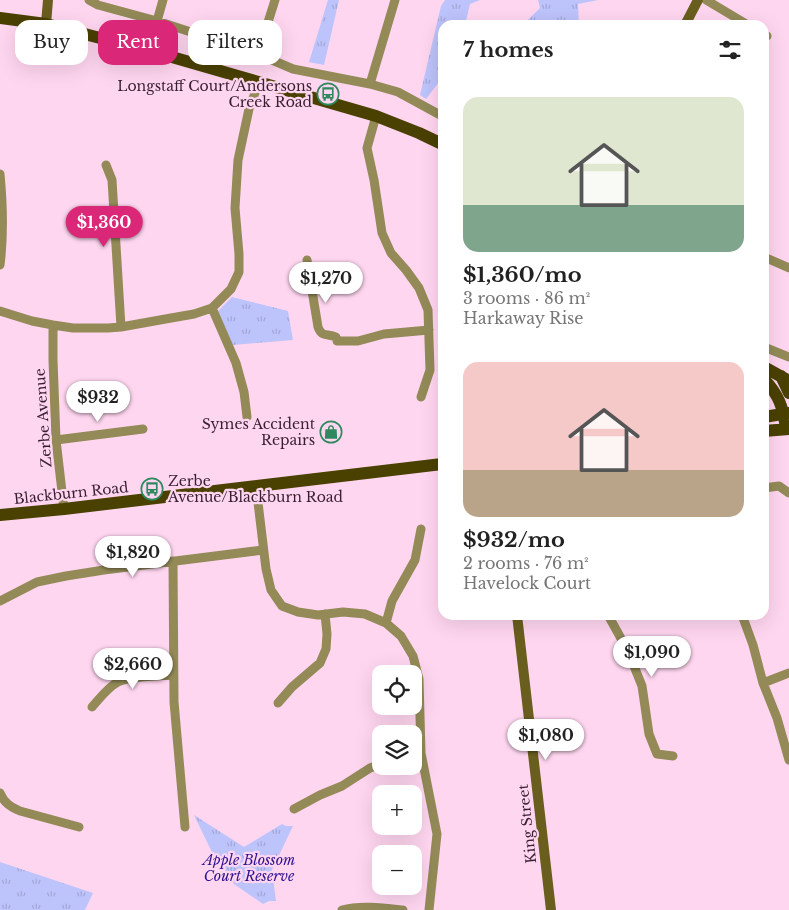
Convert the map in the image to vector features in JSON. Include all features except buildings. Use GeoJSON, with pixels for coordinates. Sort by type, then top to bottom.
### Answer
{"type":"FeatureCollection","features":[{"type":"Feature","properties":{"kind":"main road"},"geometry":{"type":"LineString","coordinates":[[46,20],[48,0]]}},
{"type":"Feature","properties":{"kind":"main road"},"geometry":{"type":"LineString","coordinates":[[688,20],[698,0]]}},
{"type":"Feature","properties":{"kind":"main road"},"geometry":{"type":"LineString","coordinates":[[0,18],[15,20]]}},
{"type":"Feature","properties":{"kind":"main road"},"geometry":{"type":"LineString","coordinates":[[88,34],[158,52],[376,116],[438,142]]}},
{"type":"Feature","properties":{"kind":"main road"},"geometry":{"type":"LineString","coordinates":[[769,370],[785,378],[789,393]]}},
{"type":"Feature","properties":{"kind":"main road"},"geometry":{"type":"LineString","coordinates":[[769,385],[778,396],[786,413],[788,429],[769,431]]}},
{"type":"Feature","properties":{"kind":"main road"},"geometry":{"type":"LineString","coordinates":[[769,416],[786,413]]}},
{"type":"Feature","properties":{"kind":"main road","name":"Blackburn Road"},"geometry":{"type":"LineString","coordinates":[[0,515],[438,464]]}},
{"type":"Feature","properties":{"kind":"main road","name":"King Street"},"geometry":{"type":"LineString","coordinates":[[518,620],[551,910]]}},
{"type":"Feature","properties":{"kind":"street"},"geometry":{"type":"LineString","coordinates":[[89,0],[98,5],[153,20]]}},
{"type":"Feature","properties":{"kind":"street"},"geometry":{"type":"LineString","coordinates":[[157,20],[162,0]]}},
{"type":"Feature","properties":{"kind":"street"},"geometry":{"type":"LineString","coordinates":[[269,20],[275,0]]}},
{"type":"Feature","properties":{"kind":"street"},"geometry":{"type":"LineString","coordinates":[[370,84],[395,0]]}},
{"type":"Feature","properties":{"kind":"street"},"geometry":{"type":"LineString","coordinates":[[706,0],[740,20]]}},
{"type":"Feature","properties":{"kind":"street"},"geometry":{"type":"LineString","coordinates":[[282,65],[293,70],[370,84],[398,92],[438,114]]}},
{"type":"Feature","properties":{"kind":"street"},"geometry":{"type":"LineString","coordinates":[[0,311],[32,321],[73,328],[121,326],[194,314],[212,308],[231,289],[239,272],[235,208],[238,160],[249,109],[259,82]]}},
{"type":"Feature","properties":{"kind":"street"},"geometry":{"type":"LineString","coordinates":[[376,116],[367,148],[382,233],[391,253],[419,288],[428,310],[430,370],[421,397]]}},
{"type":"Feature","properties":{"kind":"street"},"geometry":{"type":"LineString","coordinates":[[106,165],[112,180],[121,326]]}},
{"type":"Feature","properties":{"kind":"street"},"geometry":{"type":"LineString","coordinates":[[0,174],[3,224],[0,265]]}},
{"type":"Feature","properties":{"kind":"street"},"geometry":{"type":"LineString","coordinates":[[769,259],[789,268]]}},
{"type":"Feature","properties":{"kind":"street"},"geometry":{"type":"LineString","coordinates":[[307,260],[319,332],[323,335],[336,337],[337,341],[358,341],[384,334],[429,330]]}},
{"type":"Feature","properties":{"kind":"street"},"geometry":{"type":"LineString","coordinates":[[212,308],[236,362],[244,392],[247,417]]}},
{"type":"Feature","properties":{"kind":"street","name":"Zerbe Avenue"},"geometry":{"type":"LineString","coordinates":[[53,325],[56,440],[64,509]]}},
{"type":"Feature","properties":{"kind":"street"},"geometry":{"type":"LineString","coordinates":[[769,349],[789,357]]}},
{"type":"Feature","properties":{"kind":"street"},"geometry":{"type":"LineString","coordinates":[[56,440],[143,430]]}},
{"type":"Feature","properties":{"kind":"street"},"geometry":{"type":"LineString","coordinates":[[256,486],[263,550],[271,590],[282,606],[298,612],[318,615],[343,612],[365,614],[386,623],[401,636],[413,656],[419,679],[418,725]]}},
{"type":"Feature","properties":{"kind":"street"},"geometry":{"type":"LineString","coordinates":[[769,487],[779,486],[789,493]]}},
{"type":"Feature","properties":{"kind":"street"},"geometry":{"type":"LineString","coordinates":[[386,623],[392,601],[415,560],[421,529]]}},
{"type":"Feature","properties":{"kind":"street"},"geometry":{"type":"LineString","coordinates":[[0,601],[37,582],[104,570],[263,550]]}},
{"type":"Feature","properties":{"kind":"street"},"geometry":{"type":"LineString","coordinates":[[173,562],[173,675],[185,826]]}},
{"type":"Feature","properties":{"kind":"street"},"geometry":{"type":"LineString","coordinates":[[278,703],[292,687],[320,663],[326,649],[325,614]]}},
{"type":"Feature","properties":{"kind":"street"},"geometry":{"type":"LineString","coordinates":[[611,620],[628,652],[642,686],[649,734],[657,754],[673,756]]}},
{"type":"Feature","properties":{"kind":"street"},"geometry":{"type":"LineString","coordinates":[[744,620],[753,645],[762,683],[777,718],[789,760]]}},
{"type":"Feature","properties":{"kind":"street"},"geometry":{"type":"LineString","coordinates":[[762,683],[789,673]]}},
{"type":"Feature","properties":{"kind":"street"},"geometry":{"type":"LineString","coordinates":[[92,706],[110,687],[118,682],[128,679],[173,675]]}},
{"type":"Feature","properties":{"kind":"street"},"geometry":{"type":"LineString","coordinates":[[294,809],[342,786],[372,767]]}},
{"type":"Feature","properties":{"kind":"street"},"geometry":{"type":"LineString","coordinates":[[422,771],[437,834],[429,910]]}},
{"type":"Feature","properties":{"kind":"street"},"geometry":{"type":"LineString","coordinates":[[0,794],[7,804],[20,811],[79,827]]}},
{"type":"Feature","properties":{"kind":"street"},"geometry":{"type":"LineString","coordinates":[[342,910],[348,908],[403,910]]}},
{"type":"Feature","properties":{"kind":"green space"},"geometry":{"type":"Polygon","coordinates":[[[328,0],[339,0],[324,65],[309,62],[328,0]]]}},
{"type":"Feature","properties":{"kind":"green space"},"geometry":{"type":"Polygon","coordinates":[[[445,0],[480,0],[470,4],[466,20],[438,20],[438,83],[426,99],[420,95],[441,6],[445,0]]]}},
{"type":"Feature","properties":{"kind":"green space"},"geometry":{"type":"Polygon","coordinates":[[[538,0],[598,0],[578,4],[579,20],[528,20],[540,8],[538,0]]]}},
{"type":"Feature","properties":{"kind":"green space"},"geometry":{"type":"Polygon","coordinates":[[[232,297],[288,311],[293,340],[233,345],[216,313],[232,297]]]}},
{"type":"Feature","properties":{"kind":"green space","name":"Apple Blossom Court Reserve"},"geometry":{"type":"Polygon","coordinates":[[[194,815],[244,847],[282,824],[293,826],[272,870],[276,901],[269,901],[263,904],[224,877],[194,815]]]}},
{"type":"Feature","properties":{"kind":"green space"},"geometry":{"type":"Polygon","coordinates":[[[0,862],[93,893],[85,910],[0,910],[0,862]]]}},
{"type":"Feature","properties":{"kind":"place","name":"Longstaff Court/Andersons Creek Road"},"geometry":{"type":"Point","coordinates":[328,94]}},
{"type":"Feature","properties":{"kind":"place","name":"Symes Accident Repairs"},"geometry":{"type":"Point","coordinates":[331,432]}},
{"type":"Feature","properties":{"kind":"place","name":"Zerbe Avenue/Blackburn Road"},"geometry":{"type":"Point","coordinates":[152,489]}}]}
